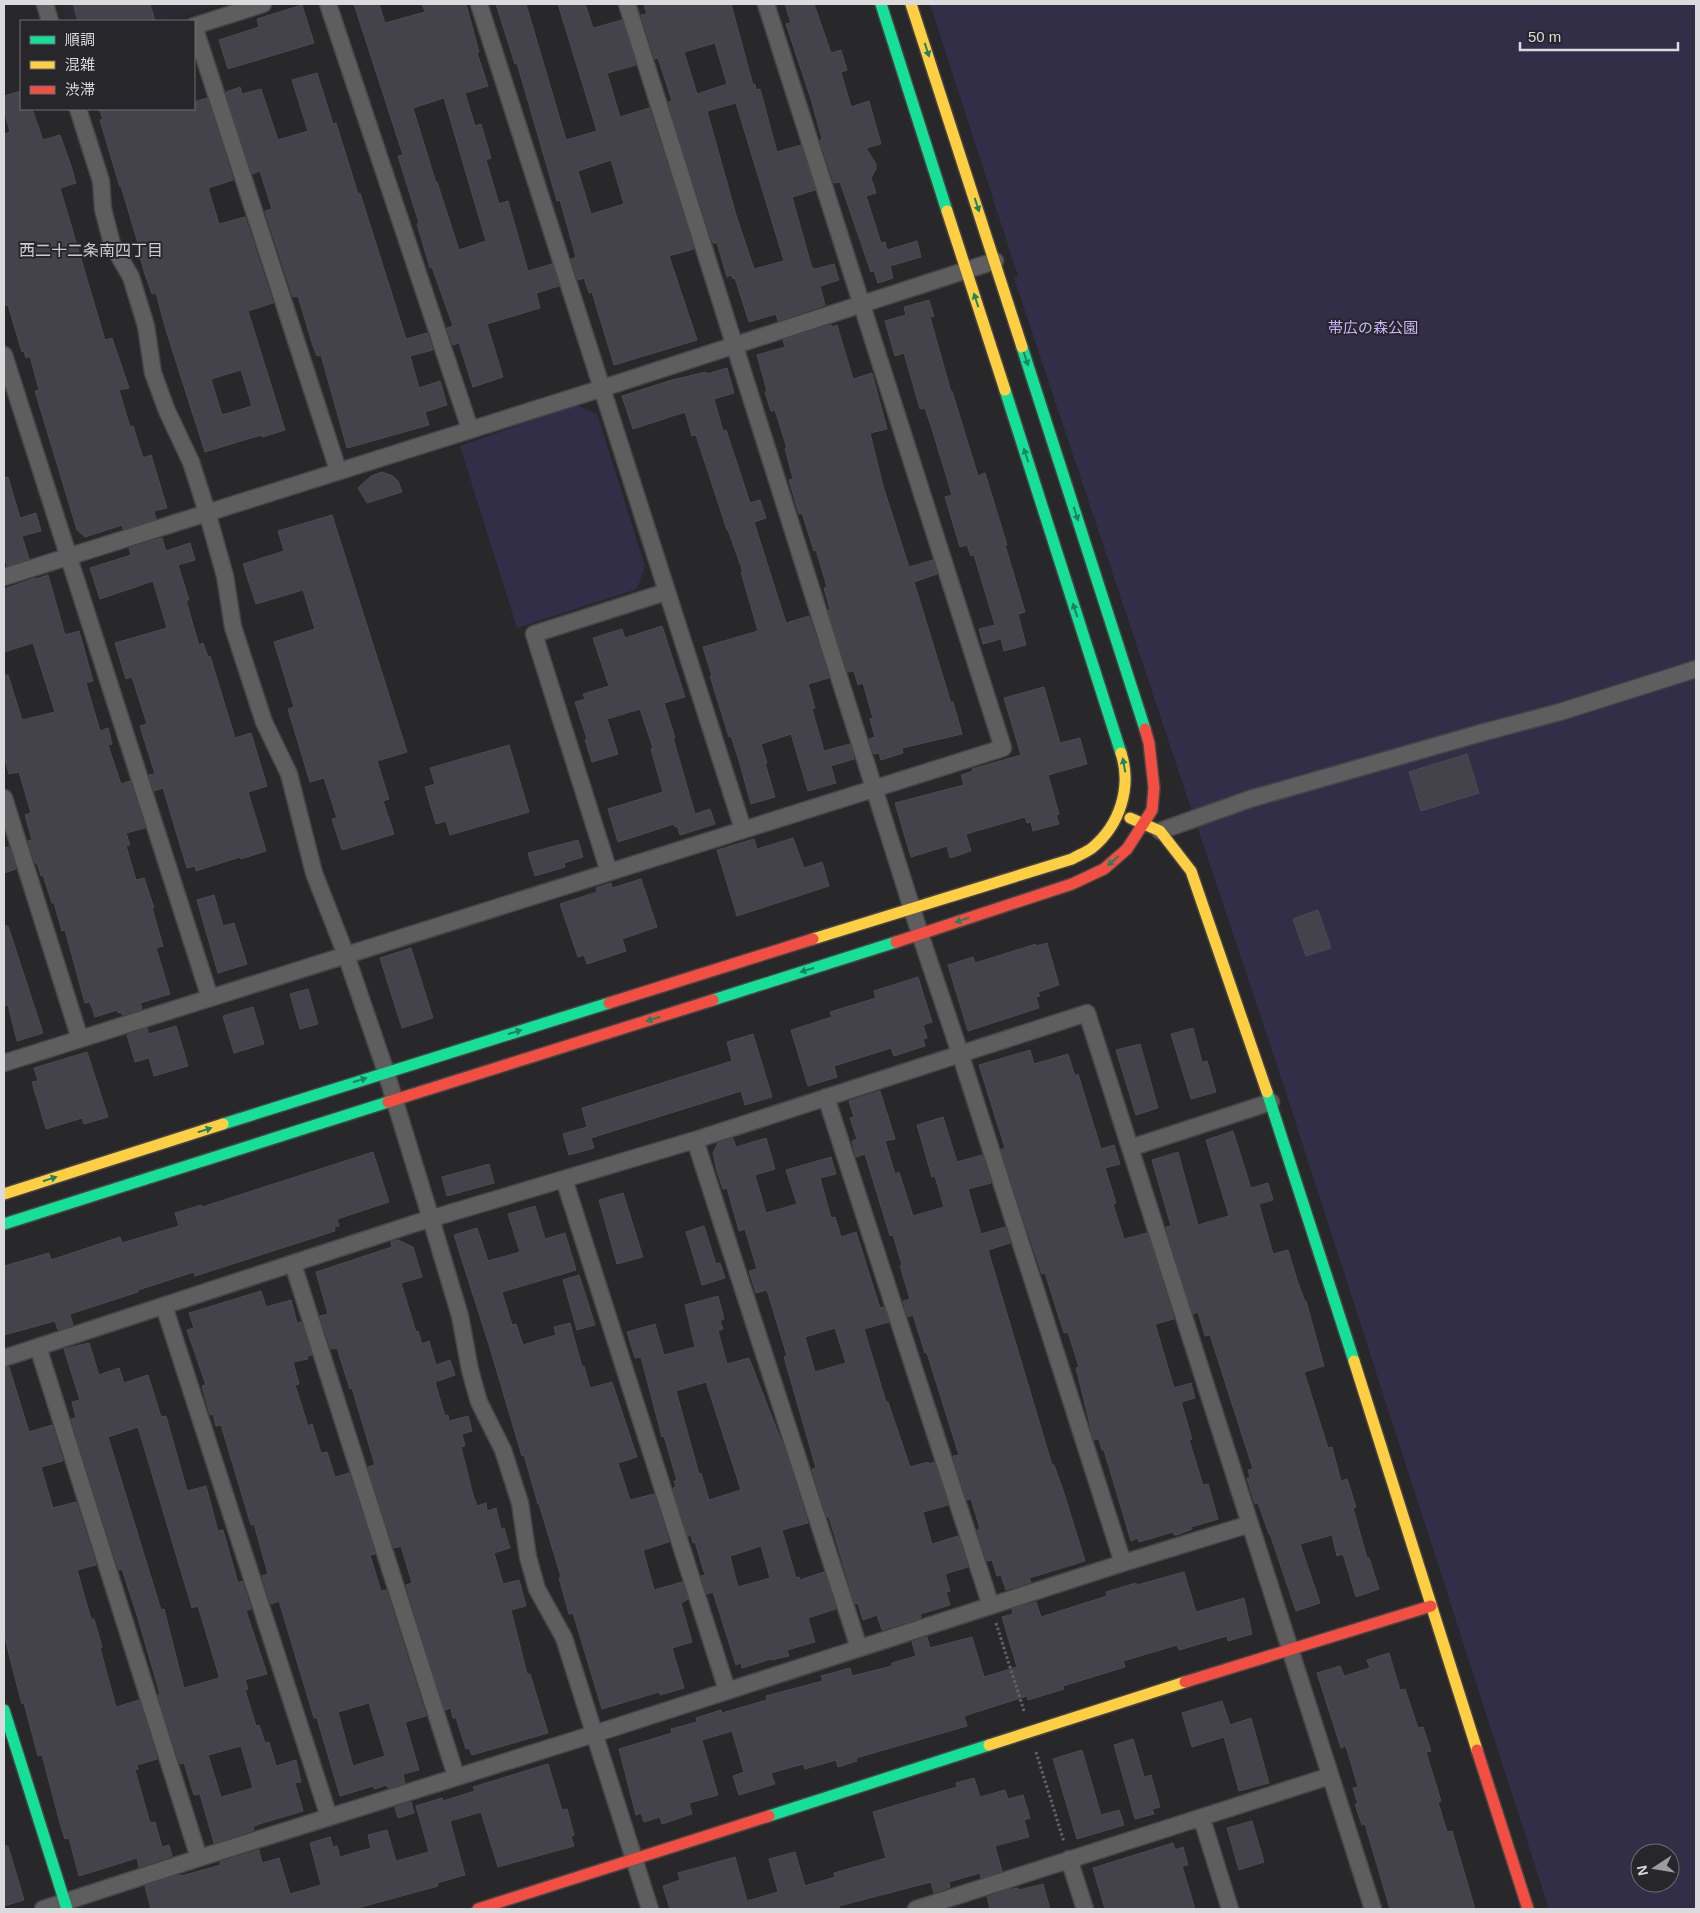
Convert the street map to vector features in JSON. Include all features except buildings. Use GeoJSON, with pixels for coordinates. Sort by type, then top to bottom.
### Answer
{"type":"FeatureCollection","features":[{"type":"Feature","properties":{"kind":"street"},"geometry":{"type":"LineString","coordinates":[[45,4],[50,20]]}},
{"type":"Feature","properties":{"kind":"street"},"geometry":{"type":"LineString","coordinates":[[195,26],[263,4]]}},
{"type":"Feature","properties":{"kind":"street"},"geometry":{"type":"LineString","coordinates":[[328,4],[470,429]]}},
{"type":"Feature","properties":{"kind":"street"},"geometry":{"type":"LineString","coordinates":[[479,4],[743,828]]}},
{"type":"Feature","properties":{"kind":"street"},"geometry":{"type":"LineString","coordinates":[[627,4],[920,934],[960,1053],[1123,1563]]}},
{"type":"Feature","properties":{"kind":"street"},"geometry":{"type":"LineString","coordinates":[[4,1063],[610,872],[743,828],[1003,748],[766,4]]}},
{"type":"Feature","properties":{"kind":"street"},"geometry":{"type":"LineString","coordinates":[[4,1194],[386,1072],[1072,859],[1092,848],[1109,830],[1120,812],[1125,793],[1125,766],[882,4]]}},
{"type":"Feature","properties":{"kind":"street"},"geometry":{"type":"LineString","coordinates":[[4,1224],[920,934],[1072,884],[1104,869],[1127,849],[1152,810],[1154,788],[1149,743],[912,4]]}},
{"type":"Feature","properties":{"kind":"street"},"geometry":{"type":"LineString","coordinates":[[195,29],[338,470]]}},
{"type":"Feature","properties":{"kind":"street"},"geometry":{"type":"LineString","coordinates":[[78,110],[101,181],[103,209],[112,244],[131,277],[146,326],[153,374],[190,462],[206,512],[225,576],[233,627],[264,722],[289,774],[314,873],[346,955],[386,1072],[460,1316],[470,1370],[479,1402],[504,1450],[520,1503],[528,1557],[537,1589],[564,1638],[650,1909]]}},
{"type":"Feature","properties":{"kind":"street"},"geometry":{"type":"LineString","coordinates":[[4,577],[338,470],[603,388],[995,261]]}},
{"type":"Feature","properties":{"kind":"street"},"geometry":{"type":"LineString","coordinates":[[4,355],[67,557],[210,998]]}},
{"type":"Feature","properties":{"kind":"street"},"geometry":{"type":"LineString","coordinates":[[610,872],[534,634],[666,592]]}},
{"type":"Feature","properties":{"kind":"street"},"geometry":{"type":"LineString","coordinates":[[1160,832],[1250,799],[1560,712],[1696,670]]}},
{"type":"Feature","properties":{"kind":"street"},"geometry":{"type":"LineString","coordinates":[[4,798],[80,1039]]}},
{"type":"Feature","properties":{"kind":"street"},"geometry":{"type":"LineString","coordinates":[[1120,812],[1160,832],[1192,870],[1272,1102],[1528,1909]]}},
{"type":"Feature","properties":{"kind":"street"},"geometry":{"type":"LineString","coordinates":[[4,1358],[431,1219],[695,1140],[1087,1013],[1373,1909]]}},
{"type":"Feature","properties":{"kind":"street"},"geometry":{"type":"LineString","coordinates":[[826,1097],[991,1606]]}},
{"type":"Feature","properties":{"kind":"street"},"geometry":{"type":"LineString","coordinates":[[1130,1148],[1272,1102]]}},
{"type":"Feature","properties":{"kind":"street"},"geometry":{"type":"LineString","coordinates":[[695,1140],[859,1648]]}},
{"type":"Feature","properties":{"kind":"street"},"geometry":{"type":"LineString","coordinates":[[564,1179],[727,1690]]}},
{"type":"Feature","properties":{"kind":"street"},"geometry":{"type":"LineString","coordinates":[[293,1264],[456,1776]]}},
{"type":"Feature","properties":{"kind":"street"},"geometry":{"type":"LineString","coordinates":[[164,1306],[329,1816]]}},
{"type":"Feature","properties":{"kind":"street"},"geometry":{"type":"LineString","coordinates":[[38,1347],[199,1858]]}},
{"type":"Feature","properties":{"kind":"street"},"geometry":{"type":"LineString","coordinates":[[43,1909],[66,1906],[199,1858],[329,1816],[594,1734],[1123,1563],[1250,1524]]}},
{"type":"Feature","properties":{"kind":"street"},"geometry":{"type":"LineString","coordinates":[[478,1909],[1289,1649],[1431,1606]]}},
{"type":"Feature","properties":{"kind":"street"},"geometry":{"type":"LineString","coordinates":[[4,1710],[66,1906]]}},
{"type":"Feature","properties":{"kind":"street"},"geometry":{"type":"LineString","coordinates":[[916,1909],[941,1906],[1070,1859],[1330,1776]]}},
{"type":"Feature","properties":{"kind":"street"},"geometry":{"type":"LineString","coordinates":[[1202,1818],[1230,1909]]}},
{"type":"Feature","properties":{"kind":"street"},"geometry":{"type":"LineString","coordinates":[[1070,1859],[1085,1909]]}},
{"type":"Feature","properties":{"kind":"shaded area"},"geometry":{"type":"Polygon","coordinates":[[[61,4],[221,4],[167,20],[66,20],[61,4]]]}},
{"type":"Feature","properties":{"kind":"green space","name":"帯広の森公園"},"geometry":{"type":"Polygon","coordinates":[[[930,4],[1696,4],[1696,1909],[1549,1909],[1289,1102],[1014,278],[1018,276],[930,4]]]}},
{"type":"Feature","properties":{"kind":"green space"},"geometry":{"type":"Polygon","coordinates":[[[577,405],[597,414],[645,566],[637,589],[517,628],[460,446],[577,405]]]}},
{"type":"Feature","properties":{"kind":"traffic: fast"},"geometry":{"type":"LineString","coordinates":[[881,4],[947,211]]}},
{"type":"Feature","properties":{"kind":"traffic: fast"},"geometry":{"type":"LineString","coordinates":[[1022,347],[1145,729]]}},
{"type":"Feature","properties":{"kind":"traffic: fast"},"geometry":{"type":"LineString","coordinates":[[1005,390],[1121,753]]}},
{"type":"Feature","properties":{"kind":"traffic: fast"},"geometry":{"type":"LineString","coordinates":[[713,1000],[896,942]]}},
{"type":"Feature","properties":{"kind":"traffic: fast"},"geometry":{"type":"LineString","coordinates":[[223,1124],[609,1003]]}},
{"type":"Feature","properties":{"kind":"traffic: fast"},"geometry":{"type":"LineString","coordinates":[[1267,1092],[1354,1361]]}},
{"type":"Feature","properties":{"kind":"traffic: fast"},"geometry":{"type":"LineString","coordinates":[[4,1224],[388,1102]]}},
{"type":"Feature","properties":{"kind":"traffic: fast"},"geometry":{"type":"LineString","coordinates":[[4,1710],[67,1909]]}},
{"type":"Feature","properties":{"kind":"traffic: fast"},"geometry":{"type":"LineString","coordinates":[[769,1816],[989,1745]]}},
{"type":"Feature","properties":{"kind":"traffic: slow"},"geometry":{"type":"LineString","coordinates":[[911,4],[1022,347]]}},
{"type":"Feature","properties":{"kind":"traffic: slow"},"geometry":{"type":"LineString","coordinates":[[947,211],[1005,390]]}},
{"type":"Feature","properties":{"kind":"traffic: slow"},"geometry":{"type":"LineString","coordinates":[[813,939],[1072,859],[1088,851],[1102,839],[1110,828],[1121,805],[1125,779],[1121,753]]}},
{"type":"Feature","properties":{"kind":"traffic: slow"},"geometry":{"type":"LineString","coordinates":[[1130,818],[1160,831],[1191,871],[1267,1092]]}},
{"type":"Feature","properties":{"kind":"traffic: slow"},"geometry":{"type":"LineString","coordinates":[[4,1194],[223,1124]]}},
{"type":"Feature","properties":{"kind":"traffic: slow"},"geometry":{"type":"LineString","coordinates":[[1354,1361],[1477,1750]]}},
{"type":"Feature","properties":{"kind":"traffic: slow"},"geometry":{"type":"LineString","coordinates":[[989,1745],[1185,1682]]}},
{"type":"Feature","properties":{"kind":"traffic: jam"},"geometry":{"type":"LineString","coordinates":[[896,942],[1072,884],[1104,869],[1127,849],[1152,810],[1154,788],[1149,743],[1145,729]]}},
{"type":"Feature","properties":{"kind":"traffic: jam"},"geometry":{"type":"LineString","coordinates":[[609,1003],[813,939]]}},
{"type":"Feature","properties":{"kind":"traffic: jam"},"geometry":{"type":"LineString","coordinates":[[388,1102],[713,1000]]}},
{"type":"Feature","properties":{"kind":"traffic: jam"},"geometry":{"type":"LineString","coordinates":[[1185,1682],[1431,1606]]}},
{"type":"Feature","properties":{"kind":"traffic: jam"},"geometry":{"type":"LineString","coordinates":[[1477,1750],[1528,1909]]}},
{"type":"Feature","properties":{"kind":"traffic: jam"},"geometry":{"type":"LineString","coordinates":[[478,1909],[769,1816]]}},
{"type":"Feature","properties":{"kind":"district","name":"西二十二条南四丁目"},"geometry":{"type":"Point","coordinates":[91,250]}}]}
